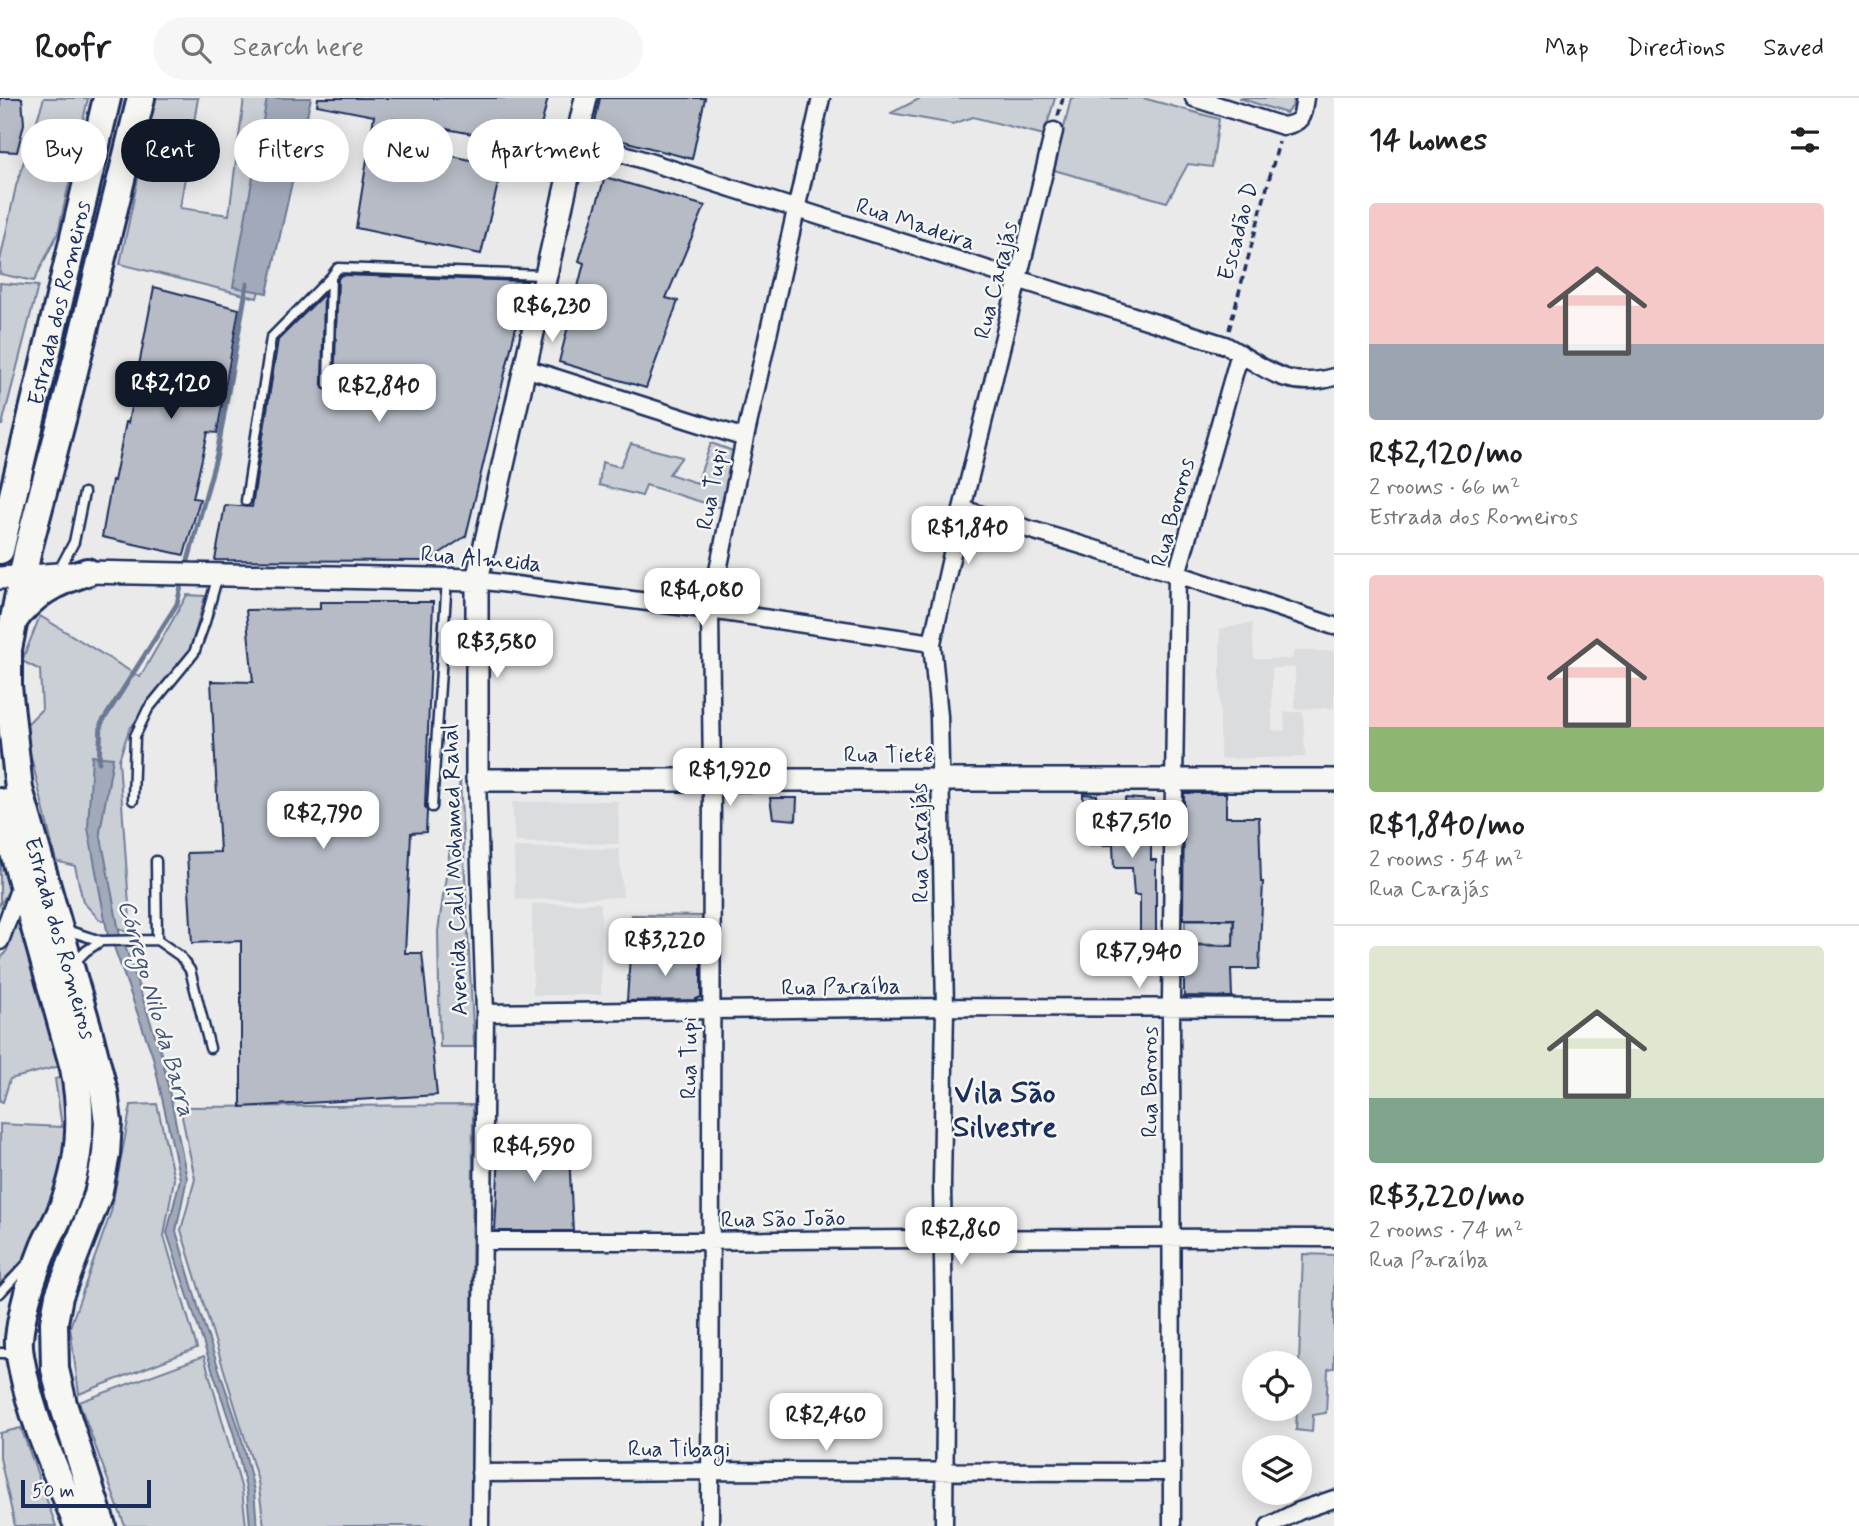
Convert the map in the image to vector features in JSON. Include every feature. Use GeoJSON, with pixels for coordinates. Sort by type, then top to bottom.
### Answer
{"type":"FeatureCollection","features":[{"type":"Feature","properties":{"kind":"main road","name":"Estrada dos Romeiros"},"geometry":{"type":"LineString","coordinates":[[0,550],[5,503],[107,98]]}},
{"type":"Feature","properties":{"kind":"main road","name":"Estrada dos Romeiros"},"geometry":{"type":"LineString","coordinates":[[102,1526],[63,1405],[55,1369],[54,1322],[59,1296],[98,1195],[106,1154],[108,1122],[104,1092],[71,967],[19,789],[8,686],[8,649],[13,621],[11,578],[28,549],[141,98]]}},
{"type":"Feature","properties":{"kind":"main road"},"geometry":{"type":"LineString","coordinates":[[5,503],[28,549],[57,573]]}},
{"type":"Feature","properties":{"kind":"main road"},"geometry":{"type":"LineString","coordinates":[[13,621],[36,595],[62,580],[88,572]]}},
{"type":"Feature","properties":{"kind":"main road","name":"Estrada dos Romeiros"},"geometry":{"type":"LineString","coordinates":[[0,802],[72,1060],[80,1108],[75,1170],[64,1205],[44,1247],[24,1304],[19,1342],[10,1353],[78,1526]]}},
{"type":"Feature","properties":{"kind":"main road"},"geometry":{"type":"LineString","coordinates":[[24,1304],[54,1322]]}},
{"type":"Feature","properties":{"kind":"street","name":"Avenida Calil Mohamed Rahal"},"geometry":{"type":"LineString","coordinates":[[581,119],[586,98]]}},
{"type":"Feature","properties":{"kind":"street","name":"Rua Tupi"},"geometry":{"type":"LineString","coordinates":[[710,1526],[710,610],[744,438],[821,98]]}},
{"type":"Feature","properties":{"kind":"street"},"geometry":{"type":"LineString","coordinates":[[1195,98],[1283,126],[1293,125],[1300,120],[1305,98]]}},
{"type":"Feature","properties":{"kind":"street","name":"Rua Carajás"},"geometry":{"type":"LineString","coordinates":[[944,1526],[942,1240],[945,1007],[939,716],[932,643],[1054,131]]}},
{"type":"Feature","properties":{"kind":"street","name":"Rua Madeira"},"geometry":{"type":"LineString","coordinates":[[624,154],[1225,345],[1286,380],[1306,382],[1334,376]]}},
{"type":"Feature","properties":{"kind":"street","name":"Avenida Calil Mohamed Rahal"},"geometry":{"type":"LineString","coordinates":[[480,1526],[485,1013],[477,780],[477,580],[567,182]]}},
{"type":"Feature","properties":{"kind":"street","name":"Rua Bororos"},"geometry":{"type":"LineString","coordinates":[[1172,1526],[1171,1008],[1177,574],[1240,353]]}},
{"type":"Feature","properties":{"kind":"street"},"geometry":{"type":"LineString","coordinates":[[525,368],[744,438]]}},
{"type":"Feature","properties":{"kind":"street"},"geometry":{"type":"LineString","coordinates":[[962,509],[1177,574],[1334,626]]}},
{"type":"Feature","properties":{"kind":"street","name":"Rua Almeida"},"geometry":{"type":"LineString","coordinates":[[11,578],[88,572],[477,580],[710,610],[932,643]]}},
{"type":"Feature","properties":{"kind":"street","name":"Rua Tietê"},"geometry":{"type":"LineString","coordinates":[[477,780],[1334,780]]}},
{"type":"Feature","properties":{"kind":"street"},"geometry":{"type":"LineString","coordinates":[[0,942],[22,881]]}},
{"type":"Feature","properties":{"kind":"street","name":"Rua Paraíba"},"geometry":{"type":"LineString","coordinates":[[485,1013],[945,1007],[1334,1009]]}},
{"type":"Feature","properties":{"kind":"street","name":"Rua São João"},"geometry":{"type":"LineString","coordinates":[[484,1241],[1334,1238]]}},
{"type":"Feature","properties":{"kind":"street","name":"Rua Tibagi"},"geometry":{"type":"LineString","coordinates":[[480,1473],[1171,1472]]}},
{"type":"Feature","properties":{"kind":"street"},"geometry":{"type":"LineString","coordinates":[[1269,1526],[1299,1511],[1334,1499]]}},
{"type":"Feature","properties":{"kind":"lane"},"geometry":{"type":"LineString","coordinates":[[246,501],[271,338],[338,268],[546,275]]}},
{"type":"Feature","properties":{"kind":"lane"},"geometry":{"type":"LineString","coordinates":[[328,384],[331,277]]}},
{"type":"Feature","properties":{"kind":"lane"},"geometry":{"type":"LineString","coordinates":[[57,573],[74,542],[84,493]]}},
{"type":"Feature","properties":{"kind":"lane"},"geometry":{"type":"LineString","coordinates":[[133,800],[135,736],[148,709],[194,653],[218,575]]}},
{"type":"Feature","properties":{"kind":"lane"},"geometry":{"type":"LineString","coordinates":[[432,807],[447,579]]}},
{"type":"Feature","properties":{"kind":"lane"},"geometry":{"type":"LineString","coordinates":[[156,861],[157,940]]}},
{"type":"Feature","properties":{"kind":"lane"},"geometry":{"type":"LineString","coordinates":[[58,928],[104,940],[157,940],[180,956],[190,970],[210,1048]]}},
{"type":"Feature","properties":{"kind":"lane"},"geometry":{"type":"LineString","coordinates":[[71,967],[86,951],[104,940]]}},
{"type":"Feature","properties":{"kind":"lane"},"geometry":{"type":"LineString","coordinates":[[0,1293],[44,1247]]}},
{"type":"Feature","properties":{"kind":"path","name":"Escadão D"},"geometry":{"type":"LineString","coordinates":[[1225,345],[1283,126]]}},
{"type":"Feature","properties":{"kind":"shaded area"},"geometry":{"type":"Polygon","coordinates":[[[44,98],[88,98],[83,119],[37,119],[44,98]]]}},
{"type":"Feature","properties":{"kind":"shaded area"},"geometry":{"type":"Polygon","coordinates":[[[155,98],[198,98],[195,119],[151,119],[155,98]]]}},
{"type":"Feature","properties":{"kind":"shaded area"},"geometry":{"type":"Polygon","coordinates":[[[244,98],[309,98],[304,119],[241,119],[244,98]]]}},
{"type":"Feature","properties":{"kind":"shaded area"},"geometry":{"type":"Polygon","coordinates":[[[921,98],[1055,98],[1044,135],[973,117],[953,124],[891,113],[921,98]]]}},
{"type":"Feature","properties":{"kind":"shaded area"},"geometry":{"type":"Polygon","coordinates":[[[1071,98],[1143,98],[1219,119],[1212,167],[1188,164],[1167,202],[1054,170],[1071,98]]]}},
{"type":"Feature","properties":{"kind":"shaded area"},"geometry":{"type":"Polygon","coordinates":[[[1239,98],[1294,98],[1292,107],[1286,113],[1239,98]]]}},
{"type":"Feature","properties":{"kind":"shaded area"},"geometry":{"type":"Polygon","coordinates":[[[21,170],[21,182],[69,182],[58,233],[34,281],[0,274],[0,261],[21,170]]]}},
{"type":"Feature","properties":{"kind":"shaded area"},"geometry":{"type":"Polygon","coordinates":[[[234,176],[234,182],[287,182],[257,298],[120,264],[137,182],[184,182],[180,208],[229,215],[234,176]]]}},
{"type":"Feature","properties":{"kind":"shaded area"},"geometry":{"type":"Polygon","coordinates":[[[0,283],[38,286],[2,425],[0,425],[0,283]]]}},
{"type":"Feature","properties":{"kind":"shaded area"},"geometry":{"type":"Polygon","coordinates":[[[711,443],[733,451],[721,508],[646,485],[642,496],[599,485],[602,462],[620,467],[631,444],[682,457],[669,474],[697,483],[711,443]]]}},
{"type":"Feature","properties":{"kind":"shaded area"},"geometry":{"type":"Polygon","coordinates":[[[187,595],[205,596],[191,648],[129,730],[119,760],[131,934],[99,919],[83,902],[75,866],[56,861],[24,727],[42,709],[40,670],[22,661],[40,616],[140,677],[187,595]]]}},
{"type":"Feature","properties":{"kind":"shaded area"},"geometry":{"type":"Polygon","coordinates":[[[1252,623],[1254,659],[1293,659],[1293,651],[1334,651],[1334,708],[1295,709],[1295,668],[1272,668],[1272,730],[1285,731],[1284,712],[1303,712],[1305,757],[1220,759],[1220,629],[1252,623]]]}},
{"type":"Feature","properties":{"kind":"shaded area"},"geometry":{"type":"Polygon","coordinates":[[[460,780],[474,1047],[440,1047],[438,931],[460,780]]]}},
{"type":"Feature","properties":{"kind":"shaded area"},"geometry":{"type":"Polygon","coordinates":[[[618,801],[619,844],[515,842],[512,802],[618,801]]]}},
{"type":"Feature","properties":{"kind":"shaded area"},"geometry":{"type":"Polygon","coordinates":[[[0,823],[15,880],[0,905],[0,823]]]}},
{"type":"Feature","properties":{"kind":"shaded area"},"geometry":{"type":"Polygon","coordinates":[[[514,847],[619,849],[623,897],[515,900],[514,847]]]}},
{"type":"Feature","properties":{"kind":"shaded area"},"geometry":{"type":"Polygon","coordinates":[[[23,903],[64,1065],[10,1079],[3,1102],[0,1101],[0,960],[7,950],[23,903]]]}},
{"type":"Feature","properties":{"kind":"shaded area"},"geometry":{"type":"Polygon","coordinates":[[[601,903],[601,995],[533,995],[532,904],[601,903]]]}},
{"type":"Feature","properties":{"kind":"shaded area"},"geometry":{"type":"Polygon","coordinates":[[[632,915],[703,916],[704,954],[634,952],[632,915]]]}},
{"type":"Feature","properties":{"kind":"shaded area"},"geometry":{"type":"Polygon","coordinates":[[[1185,920],[1233,920],[1233,936],[1240,936],[1239,945],[1185,944],[1185,920]]]}},
{"type":"Feature","properties":{"kind":"shaded area"},"geometry":{"type":"Polygon","coordinates":[[[70,1075],[71,1163],[39,1246],[0,1283],[0,1124],[62,1127],[55,1079],[70,1075]]]}},
{"type":"Feature","properties":{"kind":"shaded area"},"geometry":{"type":"Polygon","coordinates":[[[157,1104],[174,1179],[164,1236],[197,1348],[79,1394],[70,1327],[111,1212],[131,1105],[157,1104]]]}},
{"type":"Feature","properties":{"kind":"shaded area"},"geometry":{"type":"Polygon","coordinates":[[[473,1105],[471,1526],[264,1526],[258,1481],[181,1230],[195,1179],[180,1107],[473,1105]]]}},
{"type":"Feature","properties":{"kind":"shaded area"},"geometry":{"type":"Polygon","coordinates":[[[1303,1254],[1334,1255],[1334,1368],[1328,1369],[1326,1413],[1313,1415],[1312,1432],[1296,1430],[1296,1421],[1312,1421],[1312,1351],[1299,1351],[1303,1254]]]}},
{"type":"Feature","properties":{"kind":"shaded area"},"geometry":{"type":"Polygon","coordinates":[[[204,1356],[242,1490],[246,1526],[125,1526],[79,1402],[204,1356]]]}},
{"type":"Feature","properties":{"kind":"shaded area"},"geometry":{"type":"Polygon","coordinates":[[[21,1428],[56,1526],[15,1526],[0,1458],[0,1433],[21,1428]]]}},
{"type":"Feature","properties":{"kind":"water"},"geometry":{"type":"Polygon","coordinates":[[[267,98],[311,98],[306,119],[263,119],[267,98]]]}},
{"type":"Feature","properties":{"kind":"water"},"geometry":{"type":"Polygon","coordinates":[[[252,182],[292,182],[267,293],[233,287],[252,182]]]}},
{"type":"Feature","properties":{"kind":"water"},"geometry":{"type":"Polygon","coordinates":[[[92,756],[113,758],[100,832],[120,936],[108,936],[88,828],[92,756]]]}},
{"type":"Feature","properties":{"kind":"water"},"geometry":{"type":"Polygon","coordinates":[[[124,943],[162,1056],[187,1178],[176,1231],[240,1432],[254,1491],[257,1526],[250,1526],[247,1493],[234,1435],[167,1233],[180,1179],[153,1057],[113,944],[124,943]]]}},
{"type":"Feature","properties":{"kind":"building"},"geometry":{"type":"Polygon","coordinates":[[[0,98],[22,98],[24,119],[21,119],[17,152],[0,151],[0,98]]]}},
{"type":"Feature","properties":{"kind":"building"},"geometry":{"type":"Polygon","coordinates":[[[318,98],[548,98],[543,119],[467,119],[467,133],[453,130],[453,119],[374,119],[374,116],[317,105],[318,98]]]}},
{"type":"Feature","properties":{"kind":"building"},"geometry":{"type":"Polygon","coordinates":[[[600,98],[705,98],[692,159],[624,141],[624,119],[596,119],[600,98]]]}},
{"type":"Feature","properties":{"kind":"building"},"geometry":{"type":"Polygon","coordinates":[[[453,156],[467,159],[467,182],[498,182],[481,254],[356,228],[363,182],[453,182],[453,156]]]}},
{"type":"Feature","properties":{"kind":"building"},"geometry":{"type":"Polygon","coordinates":[[[603,182],[622,182],[705,206],[666,298],[678,301],[646,388],[559,362],[584,263],[579,261],[603,182]]]}},
{"type":"Feature","properties":{"kind":"building"},"geometry":{"type":"Polygon","coordinates":[[[341,275],[527,281],[466,536],[428,561],[215,560],[225,505],[252,507],[278,340],[324,294],[322,384],[327,390],[334,387],[338,279],[341,275]]]}},
{"type":"Feature","properties":{"kind":"building"},"geometry":{"type":"Polygon","coordinates":[[[154,287],[239,309],[217,433],[208,432],[193,498],[200,499],[184,555],[102,537],[112,480],[114,481],[126,422],[128,423],[154,287]]]}},
{"type":"Feature","properties":{"kind":"building"},"geometry":{"type":"Polygon","coordinates":[[[320,602],[433,602],[426,832],[411,833],[405,953],[422,953],[437,1095],[241,1107],[241,941],[192,943],[187,853],[220,852],[211,681],[253,682],[246,610],[320,609],[320,602]]]}},
{"type":"Feature","properties":{"kind":"building"},"geometry":{"type":"Polygon","coordinates":[[[1184,793],[1226,793],[1226,817],[1259,817],[1263,882],[1259,969],[1231,969],[1232,997],[1184,996],[1184,945],[1233,946],[1234,919],[1183,919],[1184,793]]]}},
{"type":"Feature","properties":{"kind":"building"},"geometry":{"type":"Polygon","coordinates":[[[1083,794],[1097,795],[1098,817],[1126,817],[1125,798],[1154,800],[1153,816],[1157,816],[1157,832],[1151,832],[1151,860],[1156,860],[1156,971],[1140,971],[1140,895],[1134,895],[1132,868],[1114,868],[1113,845],[1088,845],[1089,820],[1083,820],[1083,794]]]}},
{"type":"Feature","properties":{"kind":"building"},"geometry":{"type":"Polygon","coordinates":[[[770,798],[797,798],[796,820],[773,818],[770,798]]]}},
{"type":"Feature","properties":{"kind":"building"},"geometry":{"type":"Polygon","coordinates":[[[701,954],[701,997],[694,1000],[627,1001],[630,956],[701,954]]]}},
{"type":"Feature","properties":{"kind":"building"},"geometry":{"type":"Polygon","coordinates":[[[568,1134],[573,1231],[495,1231],[500,1135],[568,1134]]]}},
{"type":"Feature","properties":{"kind":"waterway","name":"Córrego Nilo da Barra"},"geometry":{"type":"LineString","coordinates":[[186,568],[217,454],[247,284]]}},
{"type":"Feature","properties":{"kind":"waterway","name":"Córrego Nilo da Barra"},"geometry":{"type":"LineString","coordinates":[[99,762],[101,724],[177,604],[183,578]]}},
{"type":"Feature","properties":{"kind":"district","name":"Vila São Silvestre"},"geometry":{"type":"Point","coordinates":[1005,1109]}}]}
